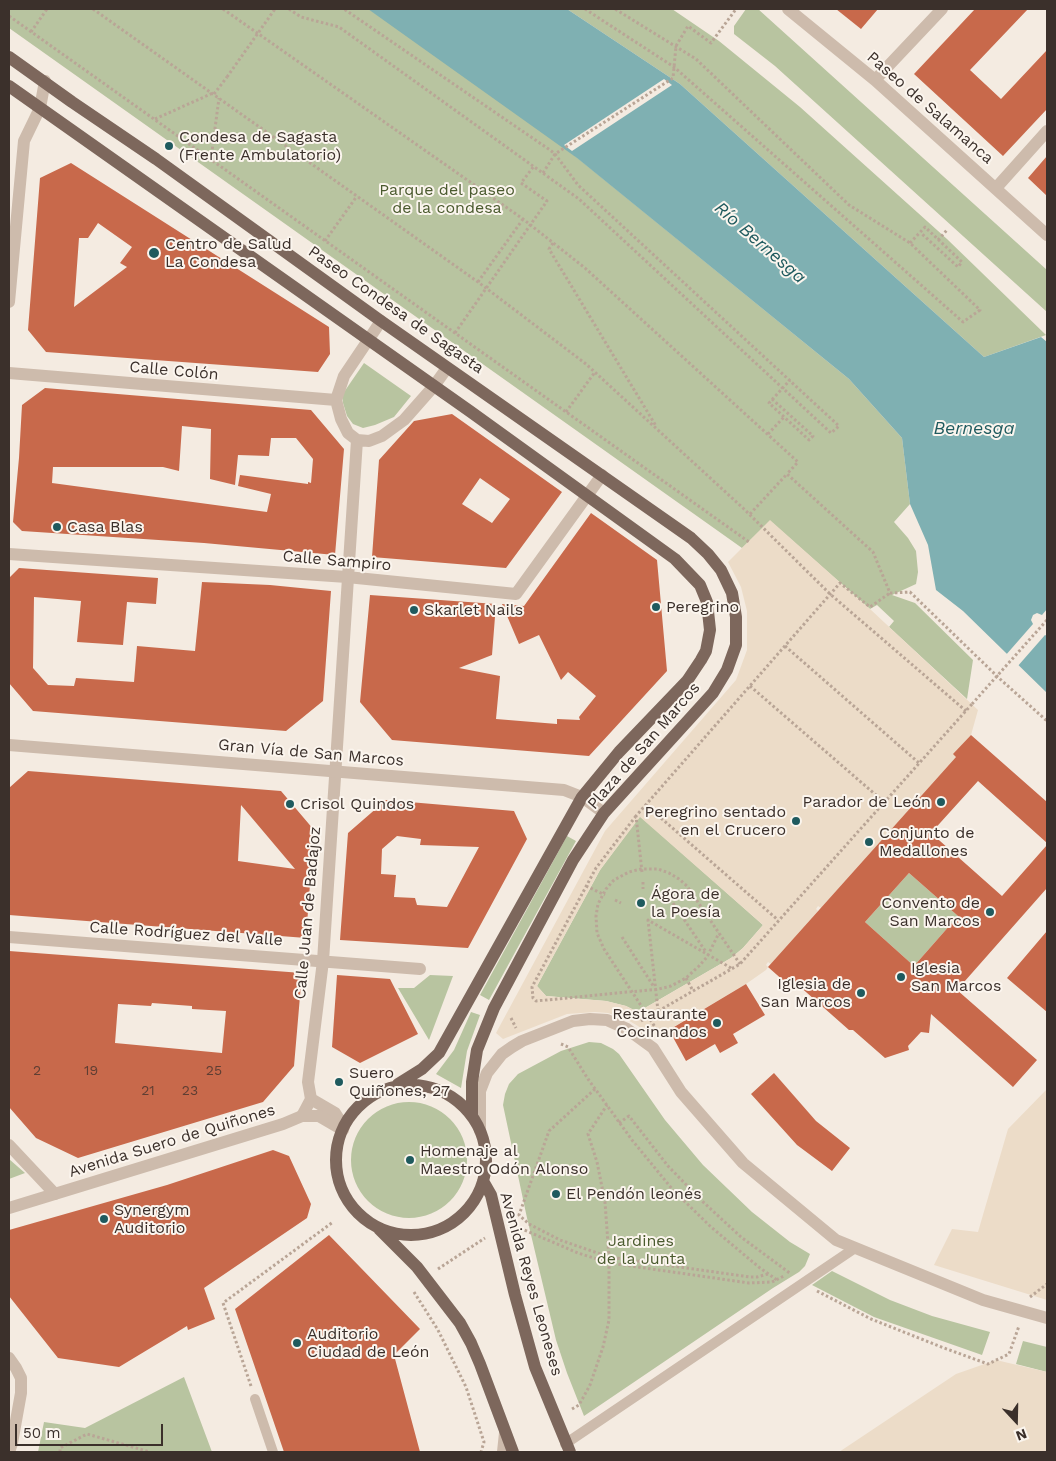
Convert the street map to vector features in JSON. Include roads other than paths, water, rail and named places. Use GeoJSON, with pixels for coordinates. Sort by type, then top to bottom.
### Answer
{"type":"FeatureCollection","features":[{"type":"Feature","properties":{"kind":"main road","name":"Paseo Condesa de Sagasta"},"geometry":{"type":"LineString","coordinates":[[9,56],[72,102],[209,196],[447,368],[691,538]]}},
{"type":"Feature","properties":{"kind":"main road"},"geometry":{"type":"LineString","coordinates":[[9,86],[588,494]]}},
{"type":"Feature","properties":{"kind":"main road","name":"Plaza de San Marcos"},"geometry":{"type":"LineString","coordinates":[[398,1084],[422,1068],[439,1053],[582,797],[618,752],[687,681],[706,650],[710,630],[707,602],[700,585],[675,558],[588,494]]}},
{"type":"Feature","properties":{"kind":"main road","name":"Plaza de San Marcos"},"geometry":{"type":"LineString","coordinates":[[472,1116],[472,1082],[477,1050],[494,1008],[573,860],[604,813],[713,693],[727,670],[736,646],[736,617],[732,594],[722,570],[691,538]]}},
{"type":"Feature","properties":{"kind":"main road"},"geometry":{"type":"LineString","coordinates":[[398,1084],[419,1086],[439,1090],[457,1101],[472,1116],[480,1131],[484,1147],[483,1181],[474,1202],[458,1219],[437,1230],[414,1234],[392,1232],[377,1227],[362,1218],[343,1191],[338,1174],[336,1156],[344,1129],[360,1104],[379,1091],[398,1084]]}},
{"type":"Feature","properties":{"kind":"main road","name":"Avenida Reyes Leoneses"},"geometry":{"type":"LineString","coordinates":[[483,1181],[491,1195],[515,1295],[535,1367],[568,1448]]}},
{"type":"Feature","properties":{"kind":"main road"},"geometry":{"type":"LineString","coordinates":[[377,1227],[417,1267],[460,1323],[472,1343],[513,1452]]}},
{"type":"Feature","properties":{"kind":"street","name":"Paseo de Salamanca"},"geometry":{"type":"LineString","coordinates":[[788,9],[875,80],[1047,235]]}},
{"type":"Feature","properties":{"kind":"street"},"geometry":{"type":"LineString","coordinates":[[875,80],[942,9]]}},
{"type":"Feature","properties":{"kind":"street"},"geometry":{"type":"LineString","coordinates":[[9,302],[24,141],[40,108],[45,81]]}},
{"type":"Feature","properties":{"kind":"street"},"geometry":{"type":"LineString","coordinates":[[996,188],[1047,131]]}},
{"type":"Feature","properties":{"kind":"street"},"geometry":{"type":"LineString","coordinates":[[382,321],[344,376],[336,400],[344,426],[348,433],[357,440],[369,441],[382,436],[404,420],[447,368]]}},
{"type":"Feature","properties":{"kind":"street","name":"Calle Colón"},"geometry":{"type":"LineString","coordinates":[[9,373],[336,400]]}},
{"type":"Feature","properties":{"kind":"street","name":"Calle Juan de Badajoz"},"geometry":{"type":"LineString","coordinates":[[311,1099],[308,1082],[323,961],[357,440]]}},
{"type":"Feature","properties":{"kind":"street","name":"Calle Sampiro"},"geometry":{"type":"LineString","coordinates":[[9,554],[347,577],[516,594],[602,475]]}},
{"type":"Feature","properties":{"kind":"street","name":"Gran Vía de San Marcos"},"geometry":{"type":"LineString","coordinates":[[9,746],[564,790],[582,797],[604,813]]}},
{"type":"Feature","properties":{"kind":"street","name":"Calle Rodríguez del Valle"},"geometry":{"type":"LineString","coordinates":[[9,937],[420,969]]}},
{"type":"Feature","properties":{"kind":"street"},"geometry":{"type":"LineString","coordinates":[[480,1131],[480,1092],[486,1073],[502,1054],[512,1046],[573,1021],[607,1020],[627,1029],[653,1048],[681,1092],[743,1164],[836,1240],[982,1300],[1047,1318]]}},
{"type":"Feature","properties":{"kind":"street"},"geometry":{"type":"LineString","coordinates":[[302,1116],[311,1099],[335,1113],[344,1129]]}},
{"type":"Feature","properties":{"kind":"street","name":"Avenida Suero de Quiñones"},"geometry":{"type":"LineString","coordinates":[[9,1208],[283,1124],[302,1116],[318,1116],[344,1129]]}},
{"type":"Feature","properties":{"kind":"street"},"geometry":{"type":"LineString","coordinates":[[9,1145],[55,1194]]}},
{"type":"Feature","properties":{"kind":"street"},"geometry":{"type":"LineString","coordinates":[[9,1358],[21,1378],[21,1393],[9,1452]]}},
{"type":"Feature","properties":{"kind":"street"},"geometry":{"type":"LineString","coordinates":[[502,1452],[505,1433]]}},
{"type":"Feature","properties":{"kind":"lane"},"geometry":{"type":"LineString","coordinates":[[568,1448],[855,1248]]}},
{"type":"Feature","properties":{"kind":"lane"},"geometry":{"type":"LineString","coordinates":[[255,1399],[273,1452]]}},
{"type":"Feature","properties":{"kind":"water","name":"Bernesga"},"geometry":{"type":"Polygon","coordinates":[[[368,9],[567,9],[680,84],[984,357],[1041,337],[1047,342],[1047,693],[963,611],[936,590],[928,545],[910,504],[902,438],[849,379],[577,158],[368,9]]]}},
{"type":"Feature","properties":{"kind":"place","name":"Condesa de Sagasta (Frente Ambulatorio)"},"geometry":{"type":"Point","coordinates":[169,146]}},
{"type":"Feature","properties":{"kind":"place","name":"Centro de Salud La Condesa"},"geometry":{"type":"Point","coordinates":[154,253]}},
{"type":"Feature","properties":{"kind":"place","name":"Casa Blas"},"geometry":{"type":"Point","coordinates":[57,527]}},
{"type":"Feature","properties":{"kind":"place","name":"Peregrino"},"geometry":{"type":"Point","coordinates":[656,607]}},
{"type":"Feature","properties":{"kind":"place","name":"Skarlet Nails"},"geometry":{"type":"Point","coordinates":[414,610]}},
{"type":"Feature","properties":{"kind":"place","name":"Parador de León"},"geometry":{"type":"Point","coordinates":[941,802]}},
{"type":"Feature","properties":{"kind":"place","name":"Crisol Quindos"},"geometry":{"type":"Point","coordinates":[290,804]}},
{"type":"Feature","properties":{"kind":"place","name":"Peregrino sentado en el Crucero"},"geometry":{"type":"Point","coordinates":[796,821]}},
{"type":"Feature","properties":{"kind":"place","name":"Conjunto de Medallones"},"geometry":{"type":"Point","coordinates":[869,842]}},
{"type":"Feature","properties":{"kind":"place","name":"Ágora de la Poesía"},"geometry":{"type":"Point","coordinates":[641,903]}},
{"type":"Feature","properties":{"kind":"place","name":"Convento de San Marcos"},"geometry":{"type":"Point","coordinates":[990,912]}},
{"type":"Feature","properties":{"kind":"place","name":"Iglesia San Marcos"},"geometry":{"type":"Point","coordinates":[901,977]}},
{"type":"Feature","properties":{"kind":"place","name":"Iglesia de San Marcos"},"geometry":{"type":"Point","coordinates":[861,993]}},
{"type":"Feature","properties":{"kind":"place","name":"Restaurante Cocinandos"},"geometry":{"type":"Point","coordinates":[717,1023]}},
{"type":"Feature","properties":{"kind":"place","name":"Suero Quiñones, 27"},"geometry":{"type":"Point","coordinates":[339,1082]}},
{"type":"Feature","properties":{"kind":"place","name":"Homenaje al Maestro Odón Alonso"},"geometry":{"type":"Point","coordinates":[410,1160]}},
{"type":"Feature","properties":{"kind":"place","name":"El Pendón leonés"},"geometry":{"type":"Point","coordinates":[556,1194]}},
{"type":"Feature","properties":{"kind":"place","name":"Synergym Auditorio"},"geometry":{"type":"Point","coordinates":[104,1219]}},
{"type":"Feature","properties":{"kind":"place","name":"Auditorio Ciudad de León"},"geometry":{"type":"Point","coordinates":[297,1343]}},
{"type":"Feature","properties":{"kind":"park label","name":"Parque del paseo de la condesa"},"geometry":{"type":"Point","coordinates":[447,199]}},
{"type":"Feature","properties":{"kind":"park label","name":"Jardines de la Junta"},"geometry":{"type":"Point","coordinates":[641,1250]}},
{"type":"Feature","properties":{"kind":"water label","name":"Río Bernesga"},"geometry":{"type":"Point","coordinates":[760,243]}}]}
